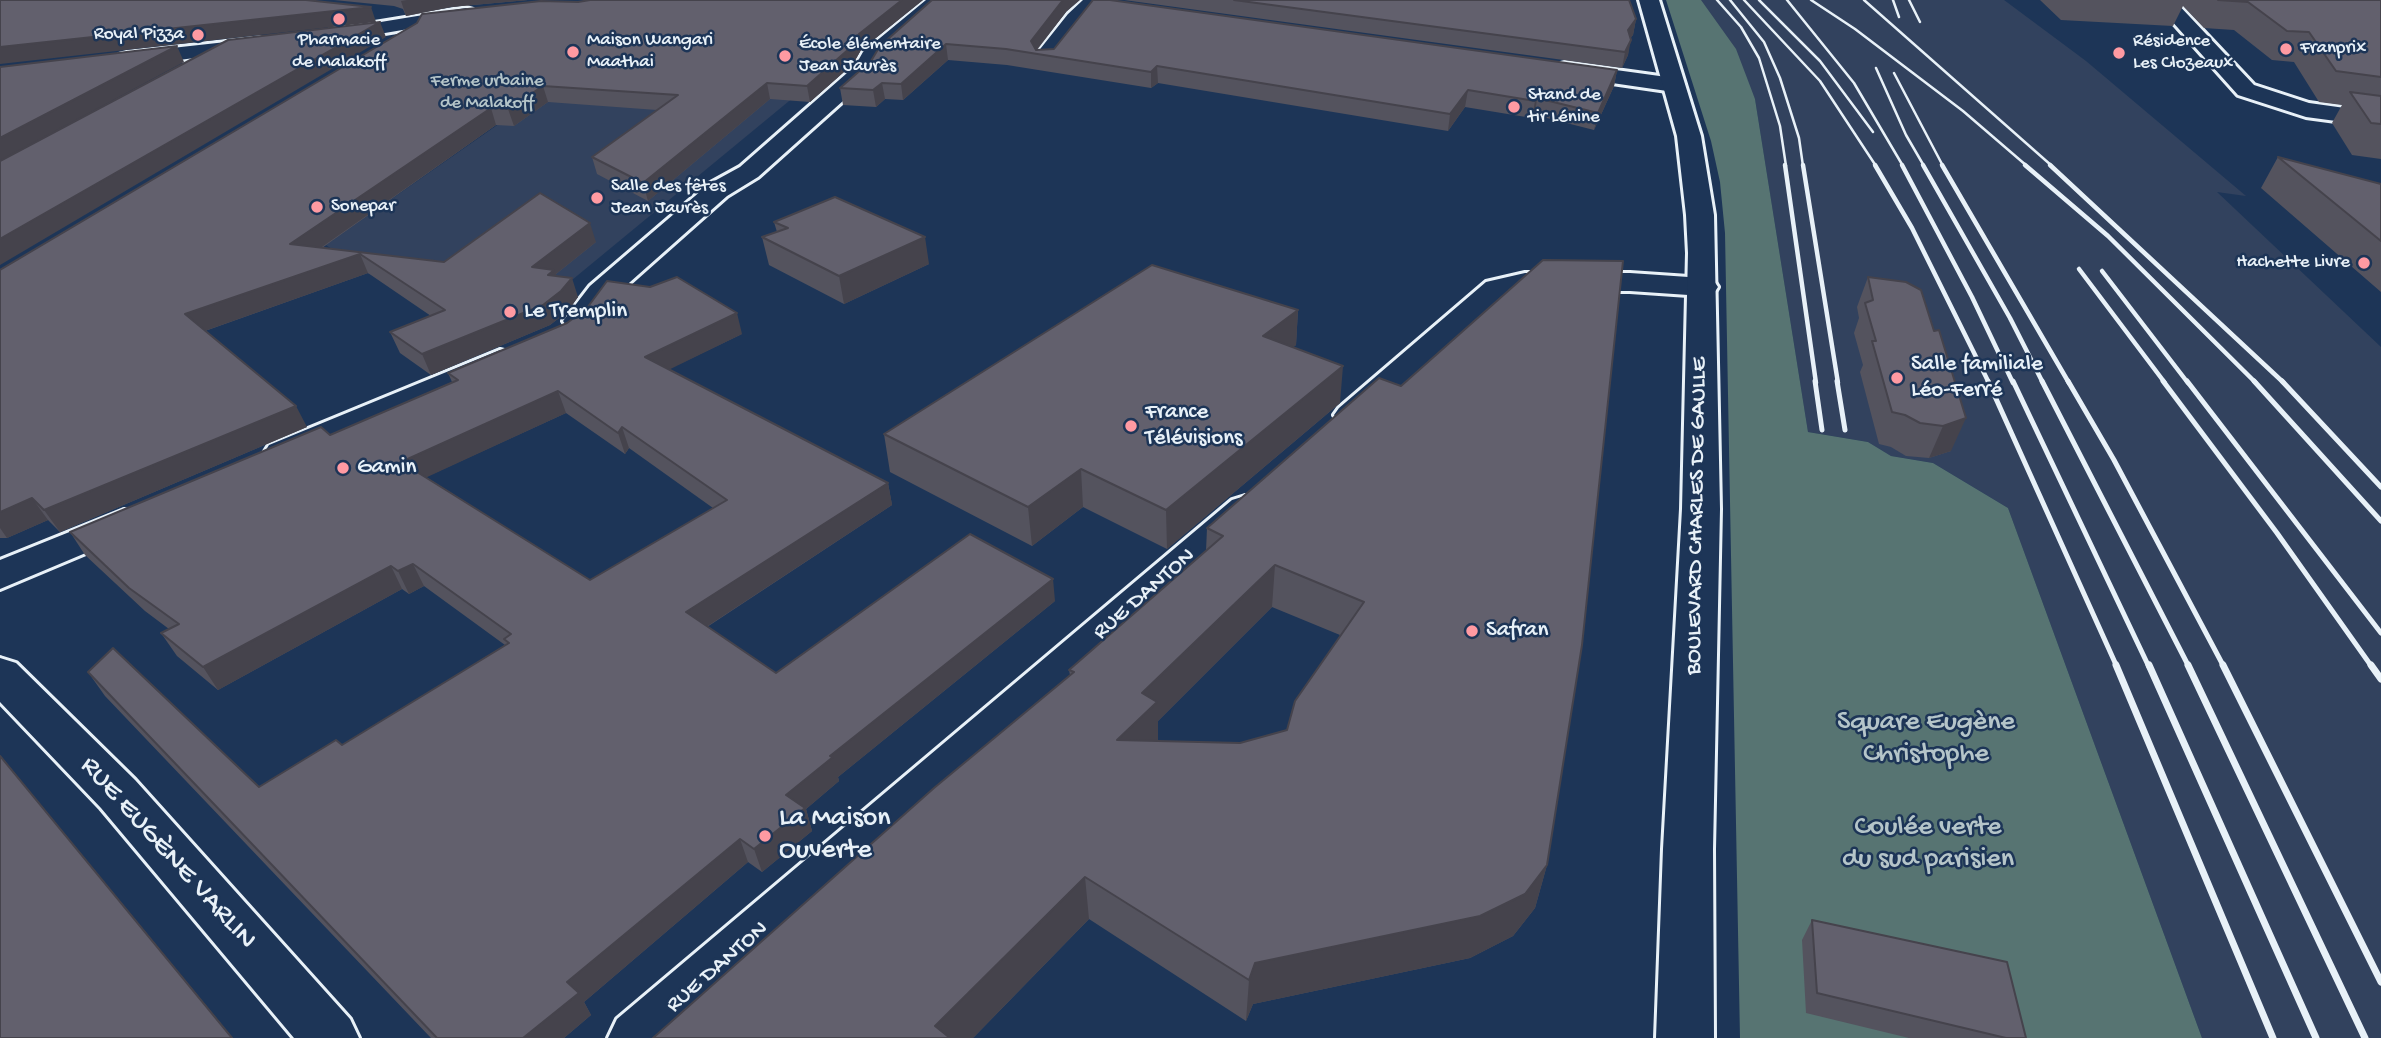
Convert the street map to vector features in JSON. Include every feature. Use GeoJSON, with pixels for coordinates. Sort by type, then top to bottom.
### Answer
{"type":"FeatureCollection","features":[{"type":"Feature","properties":{"kind":"street"},"geometry":{"type":"LineString","coordinates":[[249,467],[536,344],[581,320],[601,292],[718,190],[749,172],[864,70],[871,57],[938,0]]}},
{"type":"Feature","properties":{"kind":"street"},"geometry":{"type":"LineString","coordinates":[[1641,0],[1649,0]]}},
{"type":"Feature","properties":{"kind":"street","name":"BOULEVARD CHARLES DE GAULLE"},"geometry":{"type":"LineString","coordinates":[[1649,0],[1689,136],[1700,215],[1703,287],[1701,509],[1688,849],[1685,1038]]}},
{"type":"Feature","properties":{"kind":"street"},"geometry":{"type":"LineString","coordinates":[[2163,0],[2246,90],[2306,110],[2381,120]]}},
{"type":"Feature","properties":{"kind":"street"},"geometry":{"type":"LineString","coordinates":[[1045,58],[1075,18],[1099,4]]}},
{"type":"Feature","properties":{"kind":"street"},"geometry":{"type":"LineString","coordinates":[[368,11],[390,14],[417,23]]}},
{"type":"Feature","properties":{"kind":"street"},"geometry":{"type":"LineString","coordinates":[[417,23],[357,33],[316,35],[382,23],[417,23],[446,26],[485,17]]}},
{"type":"Feature","properties":{"kind":"street"},"geometry":{"type":"LineString","coordinates":[[378,54],[414,32],[417,23]]}},
{"type":"Feature","properties":{"kind":"street"},"geometry":{"type":"LineString","coordinates":[[110,62],[176,65],[277,40],[226,49],[176,65]]}},
{"type":"Feature","properties":{"kind":"street"},"geometry":{"type":"LineString","coordinates":[[1539,66],[1674,85]]}},
{"type":"Feature","properties":{"kind":"street"},"geometry":{"type":"LineString","coordinates":[[1320,442],[1497,288],[1525,282],[1617,282],[1703,287]]}},
{"type":"Feature","properties":{"kind":"street","name":"RUE DANTON"},"geometry":{"type":"LineString","coordinates":[[637,1038],[1268,488]]}},
{"type":"Feature","properties":{"kind":"street"},"geometry":{"type":"LineString","coordinates":[[0,576],[149,511]]}},
{"type":"Feature","properties":{"kind":"street","name":"RUE EUGÈNE VARLIN"},"geometry":{"type":"LineString","coordinates":[[0,674],[118,794],[330,1038]]}},
{"type":"Feature","properties":{"kind":"shaded area"},"geometry":{"type":"Polygon","coordinates":[[[734,0],[818,0],[897,12],[555,294],[369,274],[326,245],[553,86],[734,0]]]}},
{"type":"Feature","properties":{"kind":"shaded area"},"geometry":{"type":"Polygon","coordinates":[[[1700,0],[2004,0],[2086,61],[2246,196],[2217,192],[2381,347],[2381,1038],[2202,1038],[2008,508],[1933,463],[1891,456],[1868,442],[1808,432],[1755,99],[1700,0]]]}},
{"type":"Feature","properties":{"kind":"green space","name":"Coulée verte du sud parisien"},"geometry":{"type":"Polygon","coordinates":[[[1666,0],[1701,0],[1736,49],[1755,99],[1808,432],[1868,442],[1891,456],[1933,463],[2008,508],[2202,1038],[1740,1038],[1725,233],[1720,182],[1711,141],[1666,0]]]}},
{"type":"Feature","properties":{"kind":"building"},"geometry":{"type":"Polygon","coordinates":[[[0,0],[306,0],[371,7],[0,47],[0,0]]]}},
{"type":"Feature","properties":{"kind":"building"},"geometry":{"type":"Polygon","coordinates":[[[902,0],[859,34],[850,48],[807,86],[767,83],[643,183],[592,157],[678,95],[543,86],[508,109],[491,108],[290,244],[444,262],[540,193],[590,223],[532,267],[554,270],[548,275],[572,278],[561,291],[543,305],[422,354],[390,332],[445,310],[360,254],[185,314],[296,406],[44,510],[32,498],[0,512],[0,270],[417,23],[422,14],[541,1],[902,0]]]}},
{"type":"Feature","properties":{"kind":"building"},"geometry":{"type":"Polygon","coordinates":[[[932,0],[1063,0],[1031,41],[1036,50],[1054,49],[1093,0],[1110,0],[1617,70],[1598,113],[1537,98],[1535,101],[1468,90],[1450,114],[1157,66],[1151,72],[1006,49],[946,44],[901,84],[882,83],[873,90],[840,88],[871,61],[880,46],[932,0]]]}},
{"type":"Feature","properties":{"kind":"building"},"geometry":{"type":"Polygon","coordinates":[[[1234,0],[1629,0],[1636,19],[1628,30],[1631,40],[1625,52],[1234,0]]]}},
{"type":"Feature","properties":{"kind":"building"},"geometry":{"type":"Polygon","coordinates":[[[2218,0],[2381,0],[2381,77],[2336,71],[2309,32],[2287,31],[2248,2],[2218,0]]]}},
{"type":"Feature","properties":{"kind":"building"},"geometry":{"type":"Polygon","coordinates":[[[380,22],[0,239],[0,161],[228,40],[380,22]]]}},
{"type":"Feature","properties":{"kind":"building"},"geometry":{"type":"Polygon","coordinates":[[[177,46],[0,138],[0,67],[177,46]]]}},
{"type":"Feature","properties":{"kind":"building"},"geometry":{"type":"Polygon","coordinates":[[[2350,92],[2381,96],[2381,124],[2371,123],[2350,92]]]}},
{"type":"Feature","properties":{"kind":"building"},"geometry":{"type":"Polygon","coordinates":[[[2278,157],[2381,184],[2381,241],[2278,157]]]}},
{"type":"Feature","properties":{"kind":"building"},"geometry":{"type":"Polygon","coordinates":[[[835,197],[925,237],[839,276],[762,237],[788,228],[774,222],[835,197]]]}},
{"type":"Feature","properties":{"kind":"building","name":"Safran"},"geometry":{"type":"Polygon","coordinates":[[[1543,260],[1623,261],[1582,645],[1547,865],[1525,894],[1480,916],[1255,963],[1249,980],[1085,877],[935,1026],[950,1038],[653,1038],[934,788],[1074,672],[1069,670],[1223,536],[1207,528],[1379,378],[1401,386],[1543,260]],[[1275,565],[1142,693],[1157,702],[1117,740],[1240,743],[1287,730],[1295,701],[1364,602],[1275,565]]]}},
{"type":"Feature","properties":{"kind":"building","name":"France Télévisions"},"geometry":{"type":"Polygon","coordinates":[[[1152,265],[1298,310],[1263,336],[1343,366],[1166,510],[1081,469],[1028,507],[884,434],[1152,265]]]}},
{"type":"Feature","properties":{"kind":"building"},"geometry":{"type":"Polygon","coordinates":[[[677,277],[737,313],[645,357],[888,483],[686,612],[776,673],[970,534],[1053,579],[830,756],[833,757],[786,795],[805,808],[754,849],[740,839],[567,982],[579,993],[523,1038],[437,1038],[88,672],[113,648],[259,787],[336,740],[342,745],[509,643],[504,639],[511,634],[413,564],[398,571],[391,566],[203,667],[161,633],[179,624],[129,588],[70,532],[321,427],[330,435],[458,380],[448,373],[567,323],[587,308],[607,281],[650,287],[677,277]],[[558,391],[401,462],[590,580],[727,500],[622,427],[618,433],[558,391]]]}},
{"type":"Feature","properties":{"kind":"building"},"geometry":{"type":"Polygon","coordinates":[[[1868,277],[1906,282],[1921,290],[1934,331],[1939,330],[1966,418],[1943,426],[1920,423],[1892,412],[1872,341],[1876,341],[1865,303],[1873,300],[1868,277]]]}},
{"type":"Feature","properties":{"kind":"building"},"geometry":{"type":"Polygon","coordinates":[[[0,756],[232,1038],[0,1038],[0,756]]]}},
{"type":"Feature","properties":{"kind":"building"},"geometry":{"type":"Polygon","coordinates":[[[1812,920],[2007,962],[2026,1038],[2006,1038],[1817,993],[1812,920]]]}},
{"type":"Feature","properties":{"kind":"railway"},"geometry":{"type":"LineString","coordinates":[[1717,0],[1741,27],[1759,58],[1780,126],[1786,166]]}},
{"type":"Feature","properties":{"kind":"railway"},"geometry":{"type":"LineString","coordinates":[[1730,0],[1764,42],[1780,78],[1799,138],[1803,166]]}},
{"type":"Feature","properties":{"kind":"railway"},"geometry":{"type":"LineString","coordinates":[[1744,0],[1820,81],[1876,166]]}},
{"type":"Feature","properties":{"kind":"railway"},"geometry":{"type":"LineString","coordinates":[[1759,0],[1820,61],[1873,132]]}},
{"type":"Feature","properties":{"kind":"railway"},"geometry":{"type":"LineString","coordinates":[[1787,0],[1854,83],[1903,166]]}},
{"type":"Feature","properties":{"kind":"railway"},"geometry":{"type":"LineString","coordinates":[[1811,0],[1855,29],[1963,111],[2027,166]]}},
{"type":"Feature","properties":{"kind":"railway"},"geometry":{"type":"LineString","coordinates":[[1864,0],[2052,166]]}},
{"type":"Feature","properties":{"kind":"railway"},"geometry":{"type":"LineString","coordinates":[[1893,0],[1899,17]]}},
{"type":"Feature","properties":{"kind":"railway"},"geometry":{"type":"LineString","coordinates":[[1909,0],[1920,22]]}},
{"type":"Feature","properties":{"kind":"railway"},"geometry":{"type":"LineString","coordinates":[[1876,68],[1906,135],[1924,166]]}},
{"type":"Feature","properties":{"kind":"railway"},"geometry":{"type":"LineString","coordinates":[[1894,73],[1943,166]]}},
{"type":"Feature","properties":{"kind":"railway"},"geometry":{"type":"LineString","coordinates":[[1785,165],[1816,383]]}},
{"type":"Feature","properties":{"kind":"railway"},"geometry":{"type":"LineString","coordinates":[[1803,165],[1838,383]]}},
{"type":"Feature","properties":{"kind":"railway"},"geometry":{"type":"LineString","coordinates":[[1875,165],[1912,228],[1989,383]]}},
{"type":"Feature","properties":{"kind":"railway"},"geometry":{"type":"LineString","coordinates":[[1902,165],[1972,297],[2013,383]]}},
{"type":"Feature","properties":{"kind":"railway"},"geometry":{"type":"LineString","coordinates":[[1923,165],[2010,318],[2043,383]]}},
{"type":"Feature","properties":{"kind":"railway"},"geometry":{"type":"LineString","coordinates":[[1942,165],[2069,383]]}},
{"type":"Feature","properties":{"kind":"railway"},"geometry":{"type":"LineString","coordinates":[[2025,165],[2108,236],[2254,381]]}},
{"type":"Feature","properties":{"kind":"railway"},"geometry":{"type":"LineString","coordinates":[[2050,165],[2283,382]]}},
{"type":"Feature","properties":{"kind":"railway"},"geometry":{"type":"LineString","coordinates":[[2079,269],[2165,383]]}},
{"type":"Feature","properties":{"kind":"railway"},"geometry":{"type":"LineString","coordinates":[[2102,271],[2188,383]]}},
{"type":"Feature","properties":{"kind":"railway"},"geometry":{"type":"LineString","coordinates":[[1815,381],[1822,430]]}},
{"type":"Feature","properties":{"kind":"railway"},"geometry":{"type":"LineString","coordinates":[[1837,381],[1845,430]]}},
{"type":"Feature","properties":{"kind":"railway"},"geometry":{"type":"LineString","coordinates":[[1988,381],[2117,667]]}},
{"type":"Feature","properties":{"kind":"railway"},"geometry":{"type":"LineString","coordinates":[[2013,381],[2149,667]]}},
{"type":"Feature","properties":{"kind":"railway"},"geometry":{"type":"LineString","coordinates":[[2042,381],[2188,666]]}},
{"type":"Feature","properties":{"kind":"railway"},"geometry":{"type":"LineString","coordinates":[[2068,381],[2114,460],[2224,667]]}},
{"type":"Feature","properties":{"kind":"railway"},"geometry":{"type":"LineString","coordinates":[[2163,381],[2277,533],[2372,667]]}},
{"type":"Feature","properties":{"kind":"railway"},"geometry":{"type":"LineString","coordinates":[[2187,381],[2381,633]]}},
{"type":"Feature","properties":{"kind":"railway"},"geometry":{"type":"LineString","coordinates":[[2254,381],[2381,521]]}},
{"type":"Feature","properties":{"kind":"railway"},"geometry":{"type":"LineString","coordinates":[[2283,382],[2381,487]]}},
{"type":"Feature","properties":{"kind":"railway"},"geometry":{"type":"LineString","coordinates":[[2116,665],[2273,1038]]}},
{"type":"Feature","properties":{"kind":"railway"},"geometry":{"type":"LineString","coordinates":[[2149,665],[2316,1038]]}},
{"type":"Feature","properties":{"kind":"railway"},"geometry":{"type":"LineString","coordinates":[[2371,665],[2381,679]]}},
{"type":"Feature","properties":{"kind":"railway"},"geometry":{"type":"LineString","coordinates":[[2188,666],[2365,1038]]}},
{"type":"Feature","properties":{"kind":"railway"},"geometry":{"type":"LineString","coordinates":[[2224,667],[2381,982]]}},
{"type":"Feature","properties":{"kind":"place","name":"Pharmacie de Malakoff"},"geometry":{"type":"Point","coordinates":[339,19]}},
{"type":"Feature","properties":{"kind":"place","name":"Royal Pizza"},"geometry":{"type":"Point","coordinates":[198,35]}},
{"type":"Feature","properties":{"kind":"place","name":"Franprix"},"geometry":{"type":"Point","coordinates":[2286,49]}},
{"type":"Feature","properties":{"kind":"place","name":"Maison Wangari Maathai"},"geometry":{"type":"Point","coordinates":[573,52]}},
{"type":"Feature","properties":{"kind":"place","name":"Résidence Les Clozeaux"},"geometry":{"type":"Point","coordinates":[2119,53]}},
{"type":"Feature","properties":{"kind":"place","name":"École élémentaire Jean Jaurès"},"geometry":{"type":"Point","coordinates":[785,56]}},
{"type":"Feature","properties":{"kind":"place","name":"Stand de tir Lénine"},"geometry":{"type":"Point","coordinates":[1514,107]}},
{"type":"Feature","properties":{"kind":"place","name":"Salle des fêtes Jean Jaurès"},"geometry":{"type":"Point","coordinates":[597,198]}},
{"type":"Feature","properties":{"kind":"place","name":"Sonepar"},"geometry":{"type":"Point","coordinates":[317,207]}},
{"type":"Feature","properties":{"kind":"place","name":"Hachette Livre"},"geometry":{"type":"Point","coordinates":[2364,263]}},
{"type":"Feature","properties":{"kind":"place","name":"Le Tremplin"},"geometry":{"type":"Point","coordinates":[510,312]}},
{"type":"Feature","properties":{"kind":"place","name":"Salle familiale Léo-Ferré"},"geometry":{"type":"Point","coordinates":[1897,378]}},
{"type":"Feature","properties":{"kind":"place","name":"France Télévisions"},"geometry":{"type":"Point","coordinates":[1131,426]}},
{"type":"Feature","properties":{"kind":"place","name":"Gamin"},"geometry":{"type":"Point","coordinates":[343,468]}},
{"type":"Feature","properties":{"kind":"place","name":"Safran"},"geometry":{"type":"Point","coordinates":[1472,631]}},
{"type":"Feature","properties":{"kind":"place","name":"La Maison Ouverte"},"geometry":{"type":"Point","coordinates":[765,836]}},
{"type":"Feature","properties":{"kind":"park label","name":"Ferme urbaine de Malakoff"},"geometry":{"type":"Point","coordinates":[487,93]}},
{"type":"Feature","properties":{"kind":"park label","name":"Square Eugène Christophe"},"geometry":{"type":"Point","coordinates":[1926,740]}}]}
